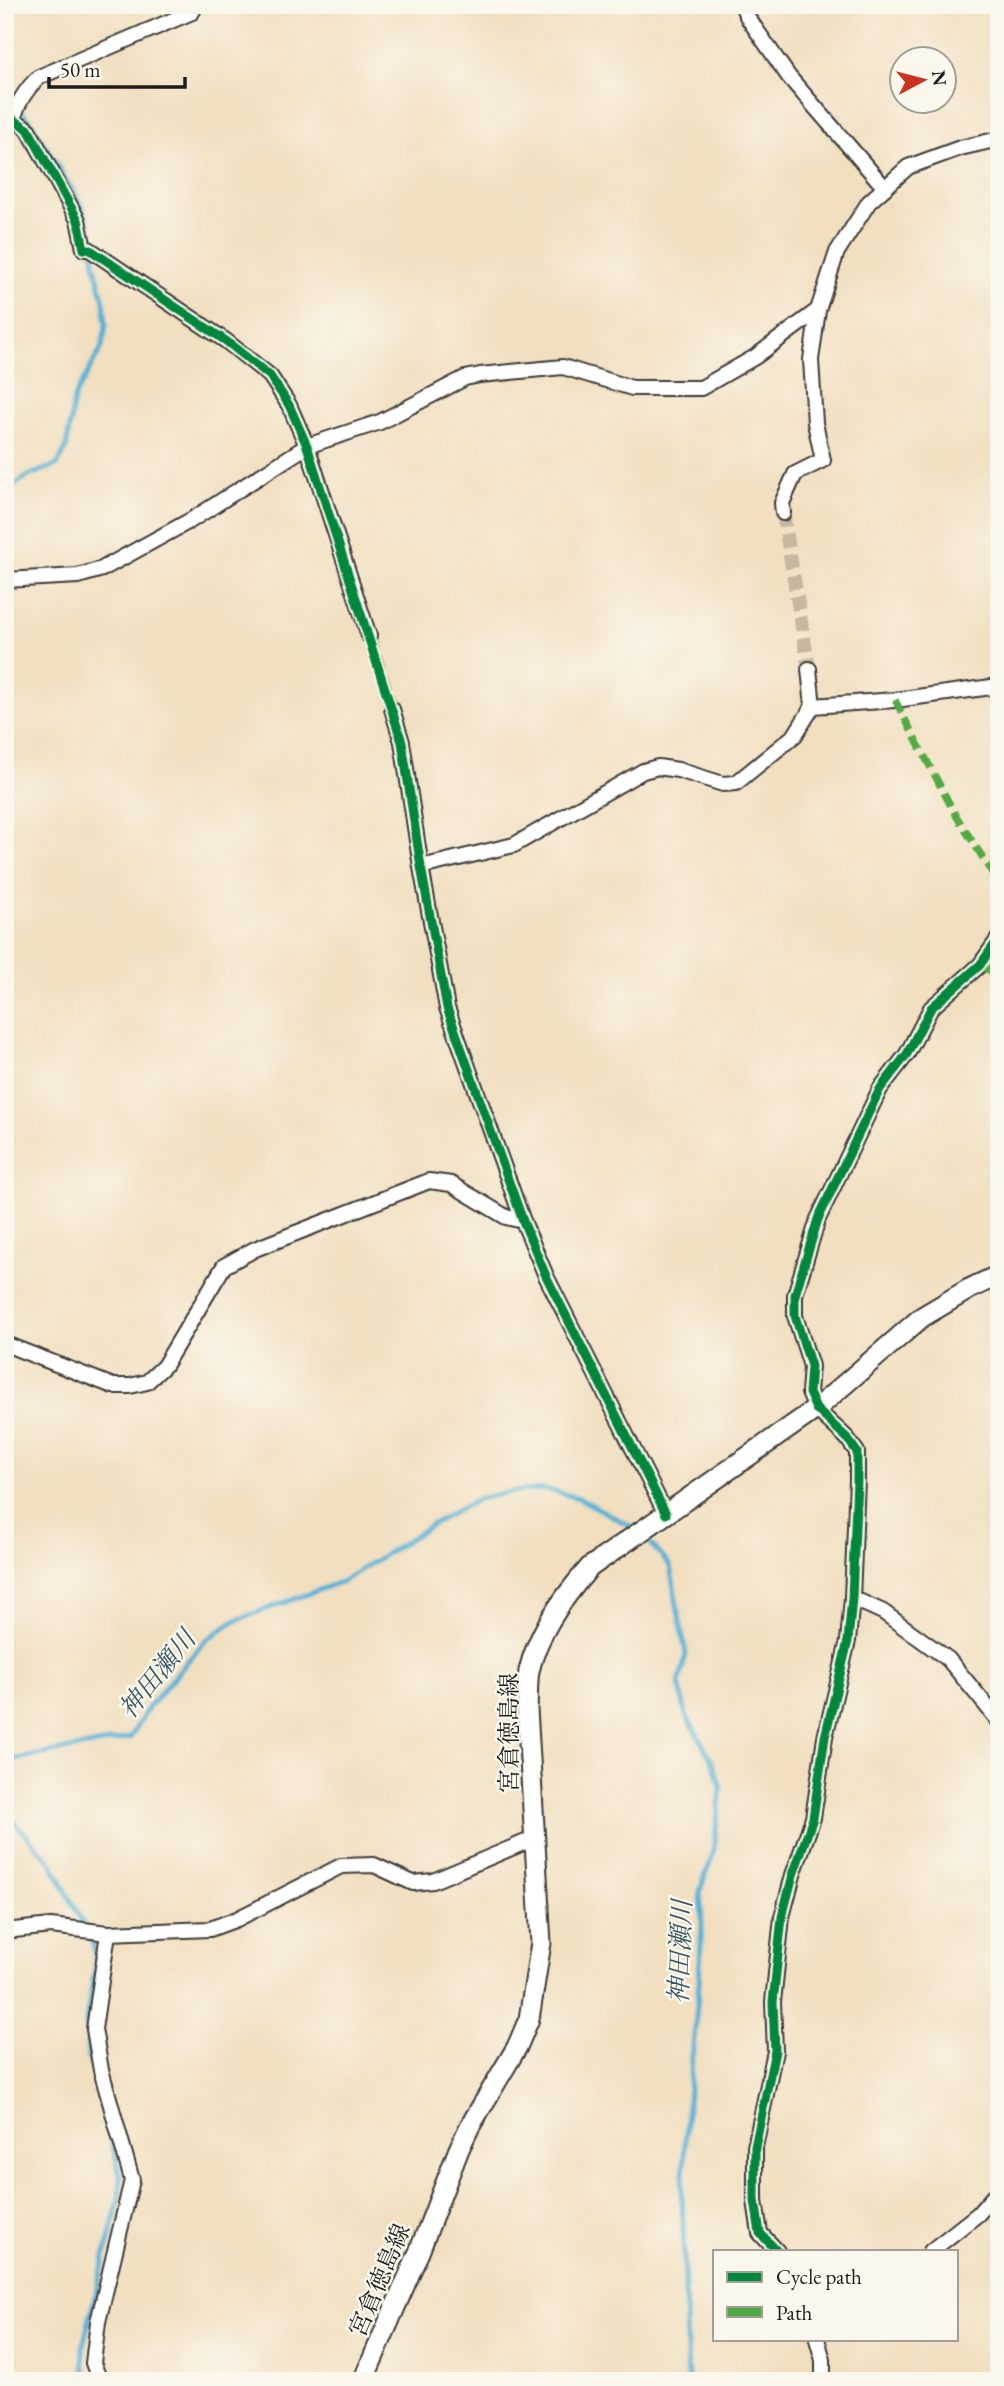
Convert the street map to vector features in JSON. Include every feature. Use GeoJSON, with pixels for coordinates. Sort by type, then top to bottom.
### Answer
{"type":"FeatureCollection","features":[{"type":"Feature","properties":{"kind":"main road","name":"宮倉徳島線"},"geometry":{"type":"LineString","coordinates":[[363,2381],[419,2252],[459,2149],[517,2047],[529,2019],[541,1943],[527,1709],[529,1672],[539,1642],[566,1595],[590,1567],[816,1409],[922,1317],[999,1275]]}},
{"type":"Feature","properties":{"kind":"street"},"geometry":{"type":"LineString","coordinates":[[196,5],[192,12],[39,77],[26,89],[13,112],[29,130],[78,220],[84,249],[93,252],[226,341],[270,376],[289,405],[307,446],[369,636]]}},
{"type":"Feature","properties":{"kind":"street"},"geometry":{"type":"LineString","coordinates":[[742,5],[789,77],[885,188]]}},
{"type":"Feature","properties":{"kind":"street"},"geometry":{"type":"LineString","coordinates":[[783,513],[782,503],[795,474],[823,460],[816,423],[811,360],[818,310],[838,252],[869,202],[908,167],[960,148],[999,139]]}},
{"type":"Feature","properties":{"kind":"street"},"geometry":{"type":"LineString","coordinates":[[5,580],[78,576],[102,569],[192,519],[307,446],[380,422],[465,378],[480,374],[563,367],[632,388],[701,387],[755,357],[818,310]]}},
{"type":"Feature","properties":{"kind":"street"},"geometry":{"type":"LineString","coordinates":[[421,867],[514,845],[643,771],[658,767],[678,770],[723,784],[736,783],[796,735],[813,706],[809,669]]}},
{"type":"Feature","properties":{"kind":"street"},"geometry":{"type":"LineString","coordinates":[[813,706],[895,700],[999,686]]}},
{"type":"Feature","properties":{"kind":"street"},"geometry":{"type":"LineString","coordinates":[[392,709],[402,742],[421,867],[447,1008],[523,1220],[546,1276],[666,1514]]}},
{"type":"Feature","properties":{"kind":"street"},"geometry":{"type":"LineString","coordinates":[[776,2250],[760,2232],[755,2202],[755,2147],[775,2051],[773,2002],[782,1917],[813,1818],[825,1737],[848,1641],[852,1598],[856,1452],[847,1438],[816,1409],[809,1393],[811,1366],[795,1316],[795,1295],[818,1219],[880,1088],[907,1054],[931,1008],[980,965],[999,938]]}},
{"type":"Feature","properties":{"kind":"street"},"geometry":{"type":"LineString","coordinates":[[5,1344],[113,1386],[147,1382],[164,1366],[224,1266],[255,1249],[429,1181],[451,1184],[506,1217],[523,1220]]}},
{"type":"Feature","properties":{"kind":"street"},"geometry":{"type":"LineString","coordinates":[[852,1598],[883,1612],[947,1659],[999,1721]]}},
{"type":"Feature","properties":{"kind":"street"},"geometry":{"type":"LineString","coordinates":[[5,1931],[51,1926],[108,1933],[210,1929],[237,1919],[341,1866],[374,1866],[413,1883],[433,1881],[535,1838]]}},
{"type":"Feature","properties":{"kind":"street"},"geometry":{"type":"LineString","coordinates":[[100,2381],[93,2363],[98,2322],[132,2180],[101,2070],[94,2029],[108,1933]]}},
{"type":"Feature","properties":{"kind":"street"},"geometry":{"type":"LineString","coordinates":[[932,2250],[978,2214],[999,2190]]}},
{"type":"Feature","properties":{"kind":"street"},"geometry":{"type":"LineString","coordinates":[[817,2340],[823,2360],[823,2381]]}},
{"type":"Feature","properties":{"kind":"waterway"},"geometry":{"type":"LineString","coordinates":[[5,95],[29,119],[83,207],[104,302],[106,326],[102,347],[74,398],[66,449],[57,465],[30,475],[5,491]]}},
{"type":"Feature","properties":{"kind":"waterway","name":"神田瀬川"},"geometry":{"type":"LineString","coordinates":[[5,1761],[130,1738],[150,1705],[205,1641],[234,1621],[343,1581],[431,1525],[478,1499],[510,1492],[545,1489],[579,1498],[634,1528]]}},
{"type":"Feature","properties":{"kind":"waterway","name":"神田瀬川"},"geometry":{"type":"LineString","coordinates":[[651,1544],[670,1566],[686,1654],[679,1683],[686,1715],[713,1763],[721,1787],[713,1854],[700,1891],[702,1922],[699,1984],[682,2193],[688,2381]]}},
{"type":"Feature","properties":{"kind":"waterway"},"geometry":{"type":"LineString","coordinates":[[5,1812],[51,1862],[93,1943],[96,1963],[86,2020],[88,2055],[121,2177],[119,2199],[83,2346],[84,2368],[90,2381]]}},
{"type":"Feature","properties":{"kind":"tunnel"},"geometry":{"type":"LineString","coordinates":[[783,513],[809,669]]}},
{"type":"Feature","properties":{"kind":"tunnel"},"geometry":{"type":"LineString","coordinates":[[369,636],[392,709]]}},
{"type":"Feature","properties":{"kind":"marked path"},"geometry":{"type":"LineString","coordinates":[[895,700],[955,814],[999,883]]}},
{"type":"Feature","properties":{"kind":"marked path"},"geometry":{"type":"LineString","coordinates":[[980,965],[999,976]]}},
{"type":"Feature","properties":{"kind":"cycle path"},"geometry":{"type":"LineString","coordinates":[[5,117],[28,129],[78,220],[84,249],[89,249],[226,341],[270,376],[289,405],[307,446],[402,742],[421,867],[447,1008],[523,1221],[546,1276],[666,1514]]}},
{"type":"Feature","properties":{"kind":"cycle path"},"geometry":{"type":"LineString","coordinates":[[776,2250],[760,2233],[755,2201],[755,2147],[775,2051],[773,2002],[782,1917],[813,1818],[825,1737],[848,1641],[857,1480],[857,1452],[847,1438],[816,1409],[809,1393],[811,1366],[795,1316],[795,1295],[818,1219],[880,1089],[907,1054],[931,1008],[980,965],[999,938]]}}]}
